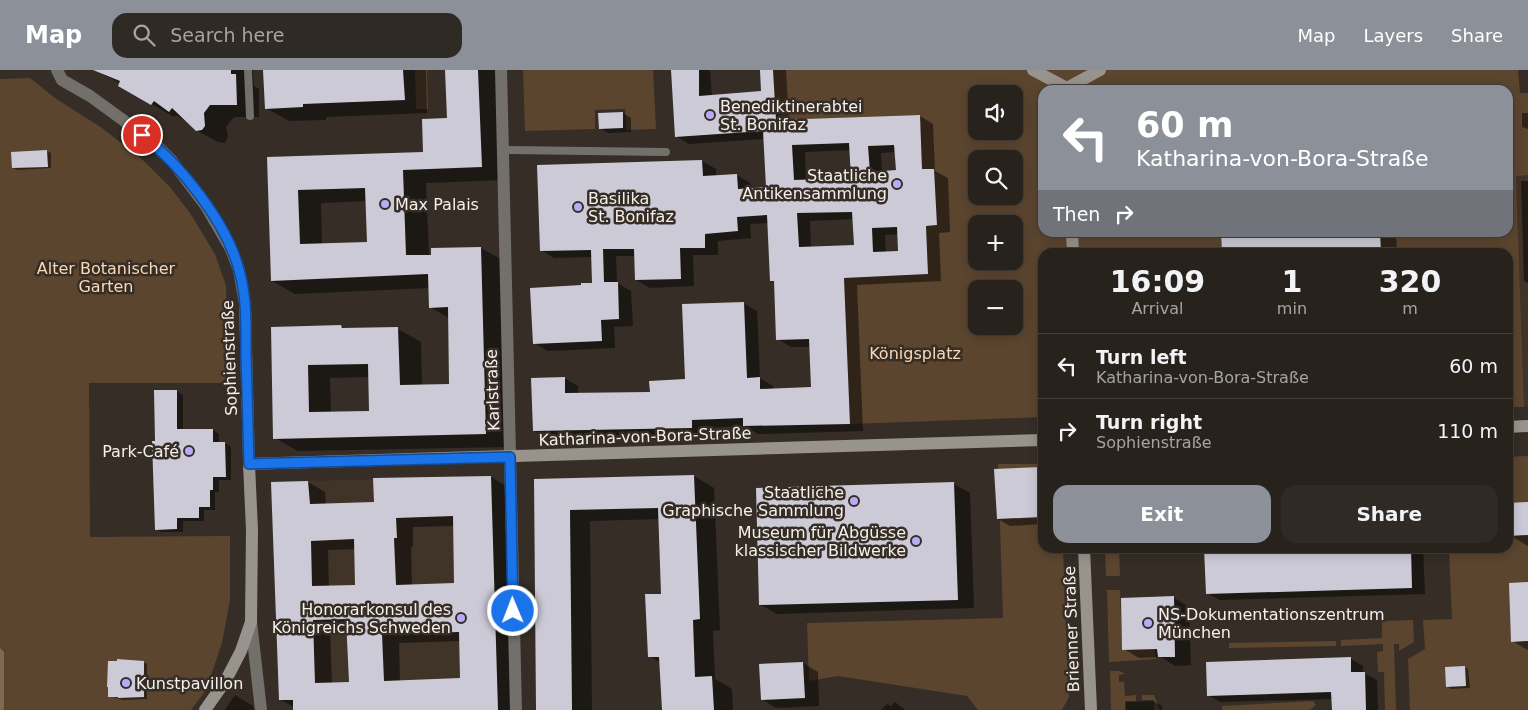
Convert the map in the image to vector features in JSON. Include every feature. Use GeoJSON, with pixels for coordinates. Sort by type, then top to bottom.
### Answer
{"type":"FeatureCollection","features":[{"type":"Feature","properties":{"kind":"street","name":"Sophienstraße"},"geometry":{"type":"LineString","coordinates":[[57,70],[62,80],[90,96],[158,147],[184,175],[206,206],[231,249],[239,270],[245,304],[252,530],[251,622],[241,651],[226,680],[205,710]]}},
{"type":"Feature","properties":{"kind":"street","name":"Karlstraße"},"geometry":{"type":"LineString","coordinates":[[500,70],[516,710]]}},
{"type":"Feature","properties":{"kind":"street"},"geometry":{"type":"LineString","coordinates":[[1033,70],[1061,85]]}},
{"type":"Feature","properties":{"kind":"street"},"geometry":{"type":"LineString","coordinates":[[1075,85],[1100,70]]}},
{"type":"Feature","properties":{"kind":"street"},"geometry":{"type":"LineString","coordinates":[[1513,427],[1528,426]]}},
{"type":"Feature","properties":{"kind":"street","name":"Katharina-von-Bora-Straße"},"geometry":{"type":"LineString","coordinates":[[249,464],[1038,440]]}},
{"type":"Feature","properties":{"kind":"street","name":"Brienner Straße"},"geometry":{"type":"LineString","coordinates":[[1084,553],[1091,710]]}},
{"type":"Feature","properties":{"kind":"street"},"geometry":{"type":"LineString","coordinates":[[251,622],[261,710]]}},
{"type":"Feature","properties":{"kind":"lane"},"geometry":{"type":"LineString","coordinates":[[248,70],[250,116]]}},
{"type":"Feature","properties":{"kind":"lane"},"geometry":{"type":"LineString","coordinates":[[502,150],[666,152]]}},
{"type":"Feature","properties":{"kind":"shaded area"},"geometry":{"type":"Polygon","coordinates":[[[1528,93],[1528,406],[1524,407],[1516,175],[1528,93]]]}},
{"type":"Feature","properties":{"kind":"shaded area"},"geometry":{"type":"Polygon","coordinates":[[[491,476],[498,710],[279,700],[271,482],[491,476]]]}},
{"type":"Feature","properties":{"kind":"shaded area"},"geometry":{"type":"Polygon","coordinates":[[[0,648],[4,652],[3,710],[0,710],[0,648]]]}},
{"type":"Feature","properties":{"kind":"green space"},"geometry":{"type":"Polygon","coordinates":[[[415,70],[427,70],[428,109],[416,109],[415,70]]]}},
{"type":"Feature","properties":{"kind":"green space"},"geometry":{"type":"Polygon","coordinates":[[[523,70],[653,70],[656,129],[626,130],[625,109],[595,110],[595,129],[525,131],[523,70]]]}},
{"type":"Feature","properties":{"kind":"green space","name":"Königsplatz"},"geometry":{"type":"Polygon","coordinates":[[[773,70],[1518,70],[1520,93],[1528,93],[1528,175],[1516,176],[1524,407],[1513,407],[1513,248],[1038,248],[1038,417],[850,424],[844,278],[928,274],[926,226],[937,225],[934,169],[922,169],[920,115],[781,120],[780,106],[775,106],[773,70]]]}},
{"type":"Feature","properties":{"kind":"green space","name":"Alter Botanischer Garten"},"geometry":{"type":"Polygon","coordinates":[[[30,78],[55,98],[102,128],[144,161],[170,187],[190,213],[215,254],[226,286],[229,383],[89,383],[90,537],[230,536],[230,600],[222,643],[206,690],[191,710],[0,710],[0,79],[30,78]]]}},
{"type":"Feature","properties":{"kind":"green space"},"geometry":{"type":"Polygon","coordinates":[[[1528,456],[1528,710],[1410,710],[1408,659],[1425,649],[1423,620],[1452,619],[1449,553],[1513,553],[1513,457],[1528,456]]]}},
{"type":"Feature","properties":{"kind":"green space"},"geometry":{"type":"Polygon","coordinates":[[[998,464],[1038,464],[1038,553],[1063,553],[1069,697],[1062,710],[978,710],[967,696],[838,676],[809,681],[807,623],[1003,618],[998,464]]]}},
{"type":"Feature","properties":{"kind":"green space"},"geometry":{"type":"Polygon","coordinates":[[[1105,553],[1119,553],[1120,576],[1106,576],[1105,553]]]}},
{"type":"Feature","properties":{"kind":"green space"},"geometry":{"type":"Polygon","coordinates":[[[1107,590],[1120,590],[1122,650],[1155,649],[1156,659],[1109,662],[1107,590]]]}},
{"type":"Feature","properties":{"kind":"green space"},"geometry":{"type":"Polygon","coordinates":[[[1413,620],[1414,642],[1399,651],[1399,644],[1394,644],[1396,710],[1385,710],[1384,672],[1378,672],[1377,652],[1383,651],[1383,644],[1341,646],[1341,640],[1382,638],[1382,621],[1413,620]]]}},
{"type":"Feature","properties":{"kind":"green space"},"geometry":{"type":"Polygon","coordinates":[[[1336,641],[1336,646],[1229,648],[1229,643],[1336,641]]]}},
{"type":"Feature","properties":{"kind":"green space"},"geometry":{"type":"Polygon","coordinates":[[[1110,671],[1120,671],[1125,674],[1119,675],[1119,682],[1124,682],[1125,696],[1136,695],[1136,701],[1125,701],[1125,710],[1111,710],[1110,671]]]}},
{"type":"Feature","properties":{"kind":"green space"},"geometry":{"type":"Polygon","coordinates":[[[1142,695],[1154,695],[1160,710],[1154,710],[1154,700],[1142,700],[1142,695]]]}},
{"type":"Feature","properties":{"kind":"green space"},"geometry":{"type":"Polygon","coordinates":[[[1313,701],[1316,705],[1310,710],[1222,710],[1222,706],[1313,701]]]}},
{"type":"Feature","properties":{"kind":"building"},"geometry":{"type":"Polygon","coordinates":[[[93,70],[231,70],[231,74],[236,74],[237,105],[210,105],[204,113],[205,126],[202,130],[196,131],[172,108],[169,112],[154,101],[151,105],[118,86],[120,81],[93,70]]]}},
{"type":"Feature","properties":{"kind":"building"},"geometry":{"type":"Polygon","coordinates":[[[263,70],[403,70],[405,100],[303,104],[303,107],[265,109],[263,70]]]}},
{"type":"Feature","properties":{"kind":"building"},"geometry":{"type":"Polygon","coordinates":[[[445,70],[478,70],[482,167],[403,170],[406,255],[431,255],[431,248],[481,247],[486,434],[273,439],[271,327],[341,325],[342,328],[398,327],[400,385],[449,384],[448,307],[429,308],[428,274],[271,281],[267,157],[423,152],[422,119],[447,118],[445,70]],[[365,188],[298,190],[300,244],[367,242],[365,188]],[[368,364],[308,365],[309,412],[369,411],[368,364]]]}},
{"type":"Feature","properties":{"kind":"building"},"geometry":{"type":"Polygon","coordinates":[[[671,70],[699,70],[699,96],[761,91],[760,70],[773,70],[776,120],[920,115],[922,169],[934,169],[937,225],[926,226],[928,274],[844,278],[850,424],[743,426],[743,418],[692,420],[692,428],[533,431],[531,378],[565,377],[565,393],[650,392],[649,381],[685,379],[682,304],[744,302],[747,378],[760,377],[760,389],[811,387],[809,339],[776,340],[774,281],[770,281],[767,215],[737,217],[738,231],[705,234],[705,248],[680,248],[681,279],[635,280],[634,249],[603,249],[604,282],[618,282],[619,319],[601,320],[602,341],[533,344],[530,288],[592,283],[591,250],[540,251],[537,165],[702,160],[703,176],[737,174],[738,189],[766,187],[763,131],[675,137],[671,70]],[[849,143],[792,145],[794,180],[851,178],[849,143]],[[894,145],[868,146],[870,172],[896,170],[894,145]],[[852,212],[797,213],[799,247],[854,245],[852,212]],[[897,227],[872,228],[873,252],[898,251],[897,227]]]}},
{"type":"Feature","properties":{"kind":"building"},"geometry":{"type":"Polygon","coordinates":[[[623,112],[623,128],[599,129],[598,113],[623,112]]]}},
{"type":"Feature","properties":{"kind":"building"},"geometry":{"type":"Polygon","coordinates":[[[47,150],[48,167],[12,168],[11,152],[47,150]]]}},
{"type":"Feature","properties":{"kind":"building"},"geometry":{"type":"Polygon","coordinates":[[[1221,237],[1380,237],[1381,248],[1222,248],[1221,237]]]}},
{"type":"Feature","properties":{"kind":"building"},"geometry":{"type":"Polygon","coordinates":[[[154,390],[177,390],[177,429],[213,429],[213,442],[225,442],[226,477],[213,477],[213,490],[210,490],[210,507],[199,507],[199,518],[177,518],[177,529],[155,530],[152,441],[155,441],[154,390]]]}},
{"type":"Feature","properties":{"kind":"building"},"geometry":{"type":"Polygon","coordinates":[[[1038,467],[1038,517],[997,519],[994,469],[1038,467]]]}},
{"type":"Feature","properties":{"kind":"building"},"geometry":{"type":"Polygon","coordinates":[[[694,475],[700,619],[693,620],[695,677],[712,676],[714,710],[662,710],[659,657],[648,657],[645,594],[661,594],[658,508],[570,510],[572,710],[536,710],[534,479],[694,475]]]}},
{"type":"Feature","properties":{"kind":"building"},"geometry":{"type":"Polygon","coordinates":[[[491,476],[498,710],[293,710],[293,700],[279,700],[271,482],[308,481],[310,504],[374,502],[373,478],[491,476]],[[453,516],[396,518],[397,538],[394,538],[396,585],[454,583],[453,516]],[[354,539],[311,541],[312,586],[355,585],[354,539]],[[346,619],[313,620],[315,683],[349,682],[346,619]],[[459,632],[382,634],[384,681],[460,678],[459,632]]]}},
{"type":"Feature","properties":{"kind":"building"},"geometry":{"type":"Polygon","coordinates":[[[954,482],[958,600],[759,605],[756,488],[954,482]]]}},
{"type":"Feature","properties":{"kind":"building"},"geometry":{"type":"Polygon","coordinates":[[[1528,502],[1528,535],[1513,536],[1513,503],[1528,502]]]}},
{"type":"Feature","properties":{"kind":"building"},"geometry":{"type":"Polygon","coordinates":[[[1204,553],[1411,553],[1412,588],[1206,594],[1204,553]]]}},
{"type":"Feature","properties":{"kind":"building"},"geometry":{"type":"Polygon","coordinates":[[[1528,582],[1528,641],[1511,642],[1509,583],[1528,582]]]}},
{"type":"Feature","properties":{"kind":"building","name":"NS-Dokumentationszentrum München"},"geometry":{"type":"Polygon","coordinates":[[[1174,596],[1175,657],[1158,657],[1157,649],[1122,650],[1121,598],[1174,596]]]}},
{"type":"Feature","properties":{"kind":"building"},"geometry":{"type":"Polygon","coordinates":[[[1351,657],[1351,672],[1365,672],[1366,710],[1332,710],[1331,692],[1207,696],[1206,662],[1351,657]]]}},
{"type":"Feature","properties":{"kind":"building","name":"Kunstpavillon"},"geometry":{"type":"Polygon","coordinates":[[[117,659],[144,661],[144,697],[108,697],[108,661],[117,661],[117,659]]]}},
{"type":"Feature","properties":{"kind":"building"},"geometry":{"type":"Polygon","coordinates":[[[803,662],[805,698],[761,700],[759,664],[803,662]]]}},
{"type":"Feature","properties":{"kind":"building"},"geometry":{"type":"Polygon","coordinates":[[[1465,666],[1466,686],[1446,687],[1445,667],[1465,666]]]}},
{"type":"Feature","properties":{"kind":"place","name":"Benediktinerabtei St. Bonifaz"},"geometry":{"type":"Point","coordinates":[710,115]}},
{"type":"Feature","properties":{"kind":"place","name":"Staatliche Antikensammlung"},"geometry":{"type":"Point","coordinates":[897,184]}},
{"type":"Feature","properties":{"kind":"place","name":"Max Palais"},"geometry":{"type":"Point","coordinates":[385,204]}},
{"type":"Feature","properties":{"kind":"place","name":"Basilika St. Bonifaz"},"geometry":{"type":"Point","coordinates":[578,207]}},
{"type":"Feature","properties":{"kind":"place","name":"Park-Café"},"geometry":{"type":"Point","coordinates":[189,451]}},
{"type":"Feature","properties":{"kind":"place","name":"Staatliche Graphische Sammlung"},"geometry":{"type":"Point","coordinates":[854,501]}},
{"type":"Feature","properties":{"kind":"place","name":"Museum für Abgüsse klassischer Bildwerke"},"geometry":{"type":"Point","coordinates":[916,541]}},
{"type":"Feature","properties":{"kind":"place","name":"Honorarkonsul des Königreichs Schweden"},"geometry":{"type":"Point","coordinates":[461,618]}},
{"type":"Feature","properties":{"kind":"place","name":"NS-Dokumentationszentrum München"},"geometry":{"type":"Point","coordinates":[1148,623]}},
{"type":"Feature","properties":{"kind":"place","name":"Kunstpavillon"},"geometry":{"type":"Point","coordinates":[126,683]}},
{"type":"Feature","properties":{"kind":"route"},"geometry":{"type":"LineString","coordinates":[[142,135],[172,161],[195,190],[219,226],[239,270],[245,304],[249,464],[510,457],[513,611]]}}]}
